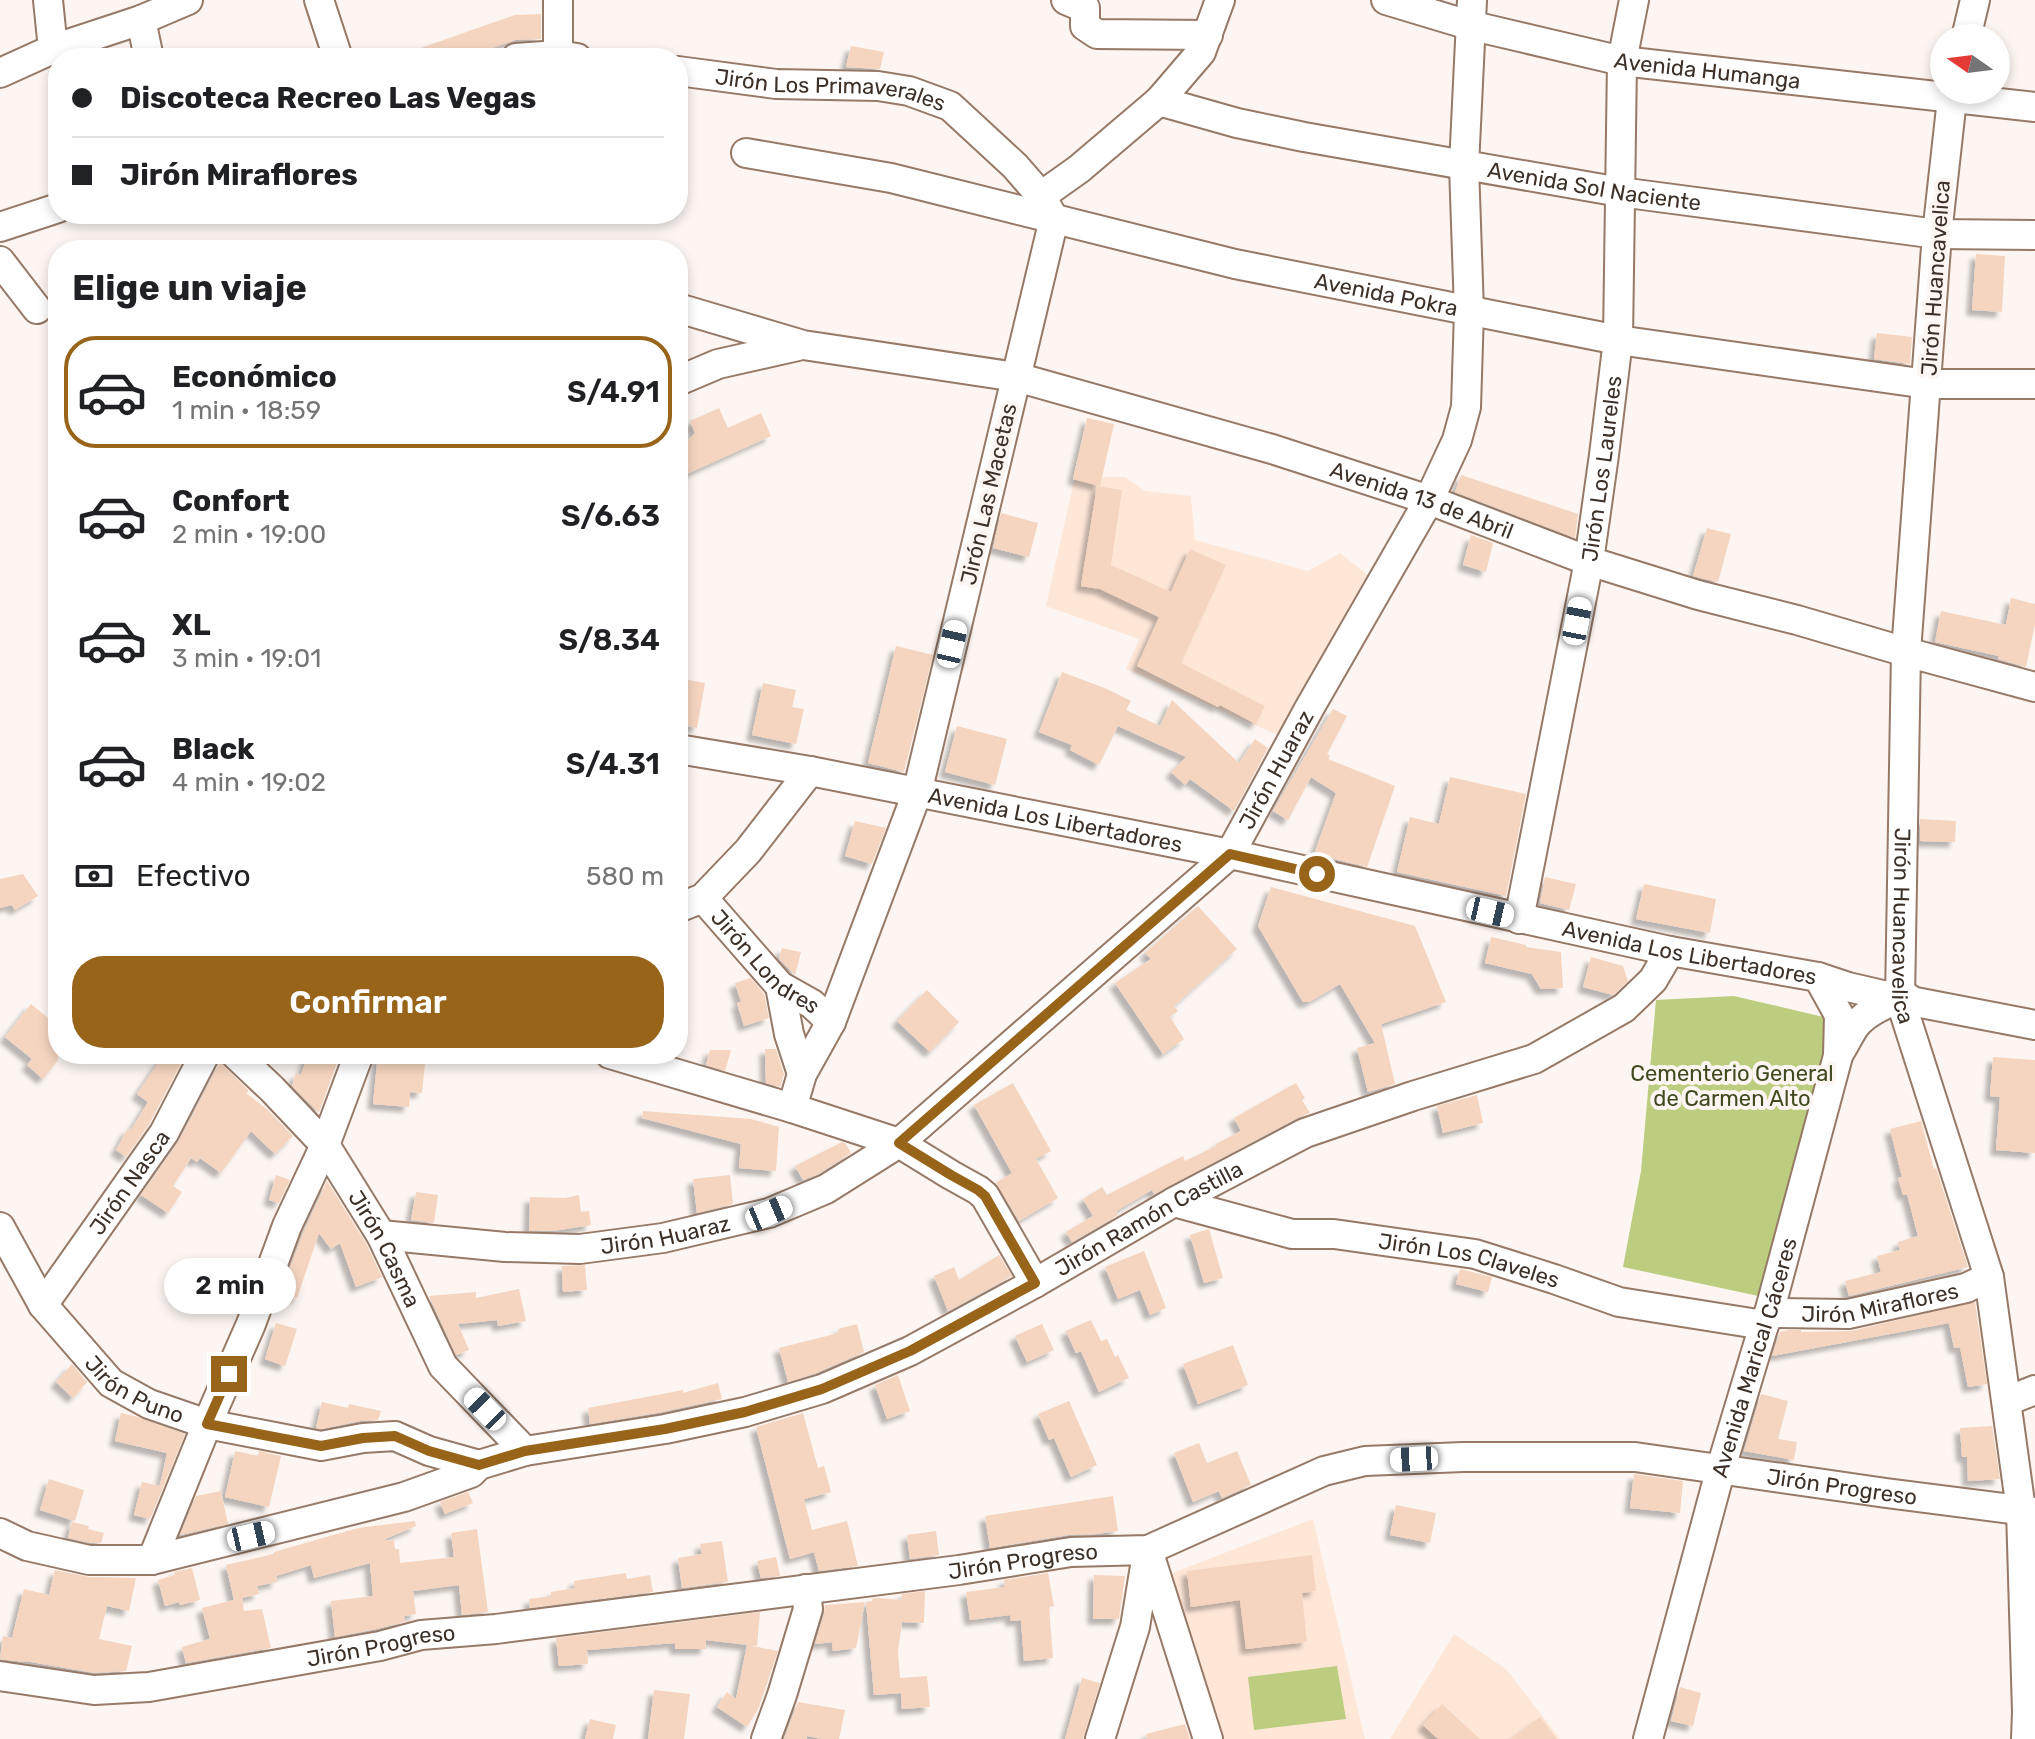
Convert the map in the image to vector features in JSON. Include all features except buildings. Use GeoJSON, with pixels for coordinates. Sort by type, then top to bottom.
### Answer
{"type":"FeatureCollection","features":[{"type":"Feature","properties":{"kind":"street"},"geometry":{"type":"LineString","coordinates":[[48,0],[53,48]]}},
{"type":"Feature","properties":{"kind":"street"},"geometry":{"type":"LineString","coordinates":[[56,48],[141,20],[188,0]]}},
{"type":"Feature","properties":{"kind":"street"},"geometry":{"type":"LineString","coordinates":[[319,0],[335,48]]}},
{"type":"Feature","properties":{"kind":"street"},"geometry":{"type":"LineString","coordinates":[[558,0],[566,48]]}},
{"type":"Feature","properties":{"kind":"street"},"geometry":{"type":"LineString","coordinates":[[1047,207],[1079,169],[1159,101],[1201,52],[1220,0]]}},
{"type":"Feature","properties":{"kind":"street","name":"Avenida Humanga"},"geometry":{"type":"LineString","coordinates":[[1386,0],[1470,13],[1622,61],[1930,92]]}},
{"type":"Feature","properties":{"kind":"street","name":"Jirón Los Laureles"},"geometry":{"type":"LineString","coordinates":[[1519,919],[1589,561],[1604,455],[1618,340],[1622,61],[1634,0]]}},
{"type":"Feature","properties":{"kind":"street"},"geometry":{"type":"LineString","coordinates":[[1969,24],[1975,0]]}},
{"type":"Feature","properties":{"kind":"street"},"geometry":{"type":"LineString","coordinates":[[1080,3],[1085,26],[1097,34],[1208,35]]}},
{"type":"Feature","properties":{"kind":"street","name":"Jirón Huaraz"},"geometry":{"type":"LineString","coordinates":[[381,1235],[505,1247],[580,1249],[663,1238],[769,1213],[826,1189],[899,1143],[1230,854],[1429,500],[1457,440],[1466,407],[1469,311],[1464,166],[1470,13]]}},
{"type":"Feature","properties":{"kind":"street"},"geometry":{"type":"LineString","coordinates":[[141,20],[147,48]]}},
{"type":"Feature","properties":{"kind":"street"},"geometry":{"type":"LineString","coordinates":[[0,73],[48,51]]}},
{"type":"Feature","properties":{"kind":"street","name":"Jirón Los Primaverales"},"geometry":{"type":"LineString","coordinates":[[688,72],[776,84],[878,86],[909,91],[950,106],[1015,166],[1047,207]]}},
{"type":"Feature","properties":{"kind":"street","name":"Avenida Sol Naciente"},"geometry":{"type":"LineString","coordinates":[[1159,101],[1237,123],[1620,192],[1937,234],[2035,235]]}},
{"type":"Feature","properties":{"kind":"street","name":"Avenida Humanga"},"geometry":{"type":"LineString","coordinates":[[2010,103],[2035,107]]}},
{"type":"Feature","properties":{"kind":"street","name":"Jirón Huancavelica"},"geometry":{"type":"LineString","coordinates":[[1951,104],[1937,234],[1906,652],[1900,999],[1989,1277],[2007,1401],[2028,1511],[2026,1739]]}},
{"type":"Feature","properties":{"kind":"street","name":"Avenida Pokra"},"geometry":{"type":"LineString","coordinates":[[746,153],[1047,207],[1235,264],[1618,340],[1927,384],[2035,384]]}},
{"type":"Feature","properties":{"kind":"street","name":"Jirón Las Macetas"},"geometry":{"type":"LineString","coordinates":[[792,1108],[802,1074],[831,1022],[917,793],[1016,377],[1047,207]]}},
{"type":"Feature","properties":{"kind":"street"},"geometry":{"type":"LineString","coordinates":[[1,221],[48,210]]}},
{"type":"Feature","properties":{"kind":"street"},"geometry":{"type":"LineString","coordinates":[[0,261],[37,309]]}},
{"type":"Feature","properties":{"kind":"street"},"geometry":{"type":"LineString","coordinates":[[688,311],[803,345]]}},
{"type":"Feature","properties":{"kind":"street"},"geometry":{"type":"LineString","coordinates":[[688,377],[718,364],[803,345]]}},
{"type":"Feature","properties":{"kind":"street","name":"Avenida 13 de Abril"},"geometry":{"type":"LineString","coordinates":[[803,345],[1016,377],[1272,449],[1429,500],[1589,561],[1698,595],[2035,687]]}},
{"type":"Feature","properties":{"kind":"street","name":"Avenida Los Libertadores"},"geometry":{"type":"LineString","coordinates":[[688,751],[810,771],[1230,854],[1519,919],[1670,951],[1818,977],[1900,999],[2035,1025]]}},
{"type":"Feature","properties":{"kind":"street"},"geometry":{"type":"LineString","coordinates":[[690,903],[748,851],[810,771]]}},
{"type":"Feature","properties":{"kind":"street","name":"Jirón Londres"},"geometry":{"type":"LineString","coordinates":[[690,903],[780,986],[812,1004],[831,1022]]}},
{"type":"Feature","properties":{"kind":"street","name":"Jirón Ramón Castilla"},"geometry":{"type":"LineString","coordinates":[[0,1533],[27,1546],[89,1560],[152,1560],[404,1497],[471,1473],[479,1465],[525,1451],[692,1424],[822,1389],[910,1351],[1174,1202],[1305,1133],[1534,1059],[1624,1008],[1653,980],[1670,951]]}},
{"type":"Feature","properties":{"kind":"street","name":"Avenida Marical Cáceres"},"geometry":{"type":"LineString","coordinates":[[1648,1739],[1838,1056],[1839,1015],[1818,977]]}},
{"type":"Feature","properties":{"kind":"street"},"geometry":{"type":"LineString","coordinates":[[780,986],[789,1034],[802,1074]]}},
{"type":"Feature","properties":{"kind":"street","name":"Avenida Los Libertadores"},"geometry":{"type":"LineString","coordinates":[[1900,999],[1948,993],[2035,1009]]}},
{"type":"Feature","properties":{"kind":"street"},"geometry":{"type":"LineString","coordinates":[[1838,1056],[1857,1024],[1877,1009],[1900,999]]}},
{"type":"Feature","properties":{"kind":"street","name":"Jirón Nasca"},"geometry":{"type":"LineString","coordinates":[[43,1305],[164,1133],[200,1064]]}},
{"type":"Feature","properties":{"kind":"street","name":"Jirón Casma"},"geometry":{"type":"LineString","coordinates":[[246,1064],[325,1145],[381,1235],[443,1366],[525,1451]]}},
{"type":"Feature","properties":{"kind":"street"},"geometry":{"type":"LineString","coordinates":[[152,1560],[251,1324],[287,1226],[325,1145],[355,1064]]}},
{"type":"Feature","properties":{"kind":"street"},"geometry":{"type":"LineString","coordinates":[[644,1064],[899,1143],[985,1196],[1035,1283]]}},
{"type":"Feature","properties":{"kind":"street","name":"Jirón Los Claveles"},"geometry":{"type":"LineString","coordinates":[[1174,1202],[1292,1234],[1334,1234],[1475,1254],[1619,1302],[1766,1319]]}},
{"type":"Feature","properties":{"kind":"street","name":"Jirón Puno"},"geometry":{"type":"LineString","coordinates":[[0,1227],[43,1305],[111,1383],[149,1404],[207,1424],[321,1446],[395,1436],[429,1451],[479,1465]]}},
{"type":"Feature","properties":{"kind":"street","name":"Jirón Miraflores"},"geometry":{"type":"LineString","coordinates":[[1766,1319],[1848,1314],[1966,1288],[1989,1277]]}},
{"type":"Feature","properties":{"kind":"street"},"geometry":{"type":"LineString","coordinates":[[2007,1401],[2035,1390]]}},
{"type":"Feature","properties":{"kind":"street","name":"Jirón Progreso"},"geometry":{"type":"LineString","coordinates":[[0,1676],[94,1690],[149,1687],[380,1646],[421,1635],[496,1629],[959,1570],[1071,1552],[1148,1550],[1324,1471],[1365,1461],[1463,1457],[1635,1457],[2028,1511]]}},
{"type":"Feature","properties":{"kind":"street"},"geometry":{"type":"LineString","coordinates":[[1100,1739],[1135,1627],[1148,1550]]}},
{"type":"Feature","properties":{"kind":"street"},"geometry":{"type":"LineString","coordinates":[[1148,1550],[1208,1739]]}},
{"type":"Feature","properties":{"kind":"street"},"geometry":{"type":"LineString","coordinates":[[766,1739],[808,1609],[806,1589]]}},
{"type":"Feature","properties":{"kind":"shaded area"},"geometry":{"type":"Polygon","coordinates":[[[1075,477],[1125,477],[1145,491],[1191,496],[1195,540],[1308,571],[1340,553],[1370,577],[1278,735],[1126,669],[1139,639],[1046,606],[1075,477]]]}},
{"type":"Feature","properties":{"kind":"shaded area"},"geometry":{"type":"Polygon","coordinates":[[[1313,1519],[1365,1739],[1216,1739],[1164,1591],[1172,1573],[1313,1519]]]}},
{"type":"Feature","properties":{"kind":"shaded area"},"geometry":{"type":"Polygon","coordinates":[[[1454,1634],[1506,1669],[1560,1739],[1390,1739],[1454,1634]]]}},
{"type":"Feature","properties":{"kind":"green space","name":"Cementerio General de Carmen Alto"},"geometry":{"type":"Polygon","coordinates":[[[1734,996],[1832,1019],[1808,1126],[1763,1297],[1623,1267],[1641,1171],[1656,1000],[1734,996]]]}},
{"type":"Feature","properties":{"kind":"green space"},"geometry":{"type":"Polygon","coordinates":[[[1337,1666],[1346,1719],[1254,1730],[1248,1677],[1337,1666]]]}},
{"type":"Feature","properties":{"kind":"route"},"geometry":{"type":"LineString","coordinates":[[229,1374],[207,1424],[321,1446],[395,1436],[429,1451],[479,1465],[525,1451],[665,1429],[745,1412],[822,1389],[910,1351],[1035,1283],[985,1196],[899,1143],[1230,854],[1317,874]]}}]}
